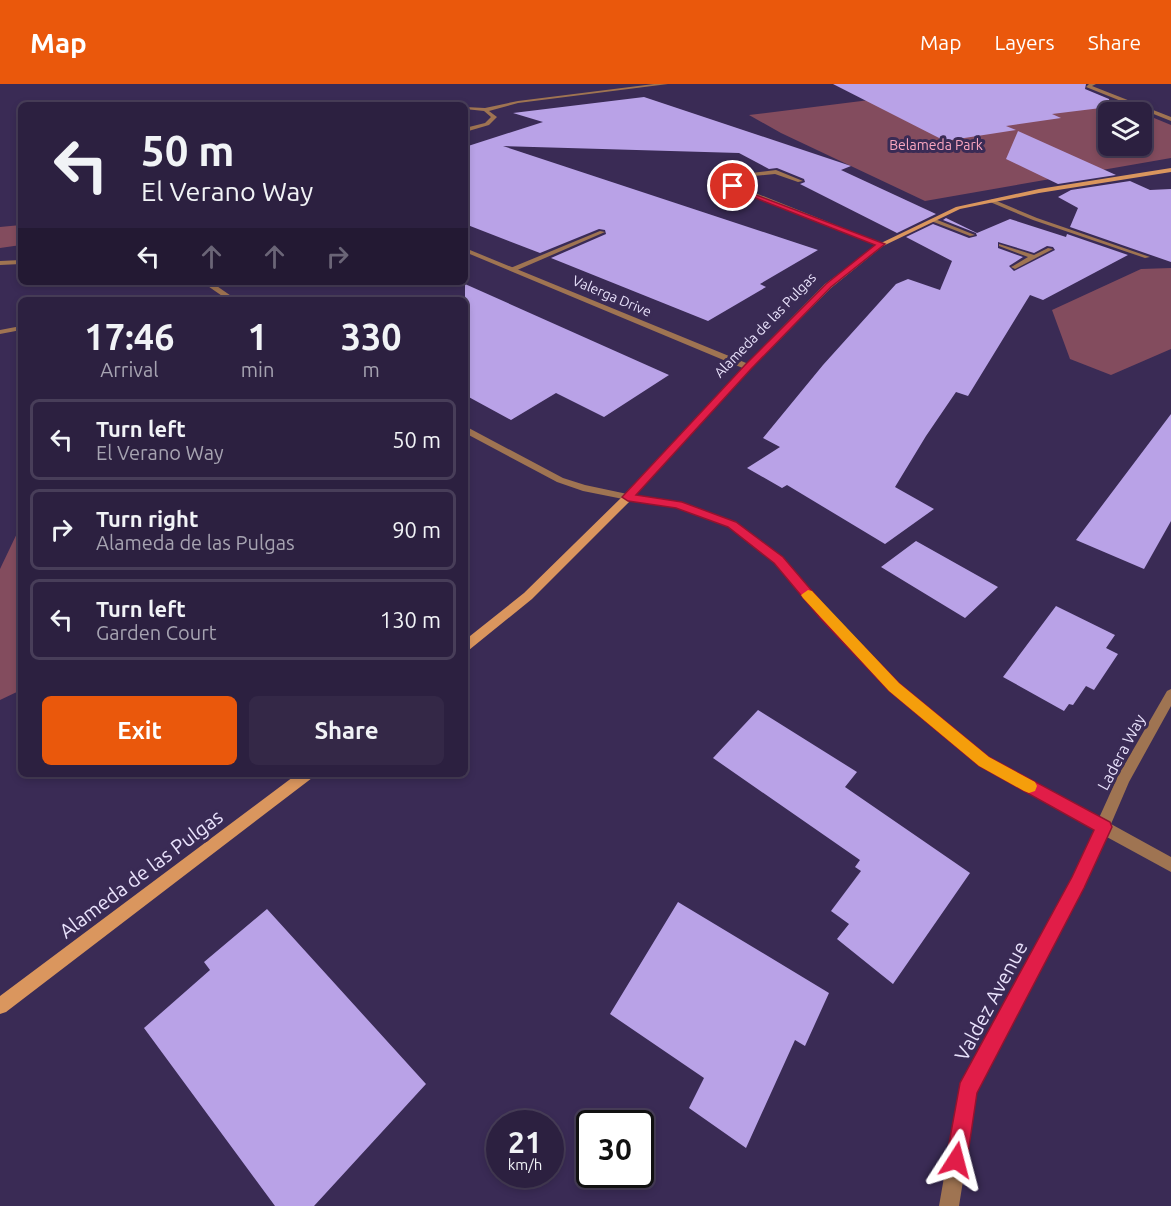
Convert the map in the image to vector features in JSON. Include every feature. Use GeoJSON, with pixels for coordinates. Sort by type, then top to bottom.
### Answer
{"type":"FeatureCollection","features":[{"type":"Feature","properties":{"kind":"main road","name":"Alameda de las Pulgas"},"geometry":{"type":"LineString","coordinates":[[468,645],[528,596],[628,497],[748,367],[828,286],[881,244],[958,208],[1171,170]]}},
{"type":"Feature","properties":{"kind":"main road","name":"Alameda de las Pulgas"},"geometry":{"type":"LineString","coordinates":[[0,1006],[303,777]]}},
{"type":"Feature","properties":{"kind":"street"},"geometry":{"type":"LineString","coordinates":[[468,108],[485,110],[518,102],[666,84]]}},
{"type":"Feature","properties":{"kind":"street"},"geometry":{"type":"LineString","coordinates":[[1094,84],[1088,86],[1171,119]]}},
{"type":"Feature","properties":{"kind":"street"},"geometry":{"type":"LineString","coordinates":[[468,129],[487,124],[494,117],[485,110]]}},
{"type":"Feature","properties":{"kind":"street"},"geometry":{"type":"LineString","coordinates":[[800,181],[776,172],[712,178],[881,244]]}},
{"type":"Feature","properties":{"kind":"street"},"geometry":{"type":"LineString","coordinates":[[992,201],[1035,219],[1147,257]]}},
{"type":"Feature","properties":{"kind":"street"},"geometry":{"type":"LineString","coordinates":[[933,220],[972,235]]}},
{"type":"Feature","properties":{"kind":"street"},"geometry":{"type":"LineString","coordinates":[[512,269],[602,232]]}},
{"type":"Feature","properties":{"kind":"street"},"geometry":{"type":"LineString","coordinates":[[1001,245],[1034,257]]}},
{"type":"Feature","properties":{"kind":"street"},"geometry":{"type":"LineString","coordinates":[[1015,267],[1050,249]]}},
{"type":"Feature","properties":{"kind":"street","name":"Valerga Drive"},"geometry":{"type":"LineString","coordinates":[[468,251],[748,367]]}},
{"type":"Feature","properties":{"kind":"street"},"geometry":{"type":"LineString","coordinates":[[0,263],[18,262]]}},
{"type":"Feature","properties":{"kind":"street"},"geometry":{"type":"LineString","coordinates":[[210,285],[228,297]]}},
{"type":"Feature","properties":{"kind":"street"},"geometry":{"type":"LineString","coordinates":[[0,332],[18,329]]}},
{"type":"Feature","properties":{"kind":"street"},"geometry":{"type":"LineString","coordinates":[[468,431],[560,480],[583,488],[678,505],[732,525],[778,560],[825,615],[894,687],[984,762],[1171,865]]}},
{"type":"Feature","properties":{"kind":"street","name":"Ladera Way"},"geometry":{"type":"LineString","coordinates":[[1104,827],[1123,780],[1171,694]]}},
{"type":"Feature","properties":{"kind":"street","name":"Valdez Avenue"},"geometry":{"type":"LineString","coordinates":[[949,1206],[968,1091],[1078,882],[1104,827]]}},
{"type":"Feature","properties":{"kind":"green space","name":"Belameda Park"},"geometry":{"type":"Polygon","coordinates":[[[997,84],[1071,84],[1115,102],[1098,102],[1098,156],[1152,156],[1152,117],[1171,125],[1171,158],[925,201],[781,133],[749,115],[997,84]]]}},
{"type":"Feature","properties":{"kind":"green space"},"geometry":{"type":"Polygon","coordinates":[[[18,225],[18,245],[0,248],[0,227],[18,225]]]}},
{"type":"Feature","properties":{"kind":"green space"},"geometry":{"type":"Polygon","coordinates":[[[1171,268],[1171,349],[1111,375],[1070,359],[1052,310],[1141,269],[1171,268]]]}},
{"type":"Feature","properties":{"kind":"green space"},"geometry":{"type":"Polygon","coordinates":[[[18,531],[18,691],[0,700],[0,569],[18,531]]]}},
{"type":"Feature","properties":{"kind":"building"},"geometry":{"type":"Polygon","coordinates":[[[833,84],[1086,84],[1085,89],[1109,99],[1109,102],[1098,102],[1098,108],[1052,114],[1061,118],[1006,126],[1016,130],[945,141],[833,84]]]}},
{"type":"Feature","properties":{"kind":"building"},"geometry":{"type":"Polygon","coordinates":[[[644,97],[851,166],[841,170],[936,214],[897,233],[800,184],[805,182],[804,179],[777,168],[769,169],[739,153],[503,146],[818,250],[760,284],[766,287],[708,321],[551,258],[606,234],[605,230],[599,229],[540,253],[468,225],[468,146],[543,122],[513,113],[644,97]]]}},
{"type":"Feature","properties":{"kind":"building"},"geometry":{"type":"Polygon","coordinates":[[[1018,131],[1116,175],[1058,184],[1006,159],[1018,131]]]}},
{"type":"Feature","properties":{"kind":"building"},"geometry":{"type":"Polygon","coordinates":[[[1130,181],[1150,190],[1171,189],[1171,262],[1070,227],[1078,208],[1058,197],[1071,190],[1130,181]]]}},
{"type":"Feature","properties":{"kind":"building"},"geometry":{"type":"Polygon","coordinates":[[[946,218],[977,233],[1010,219],[1066,237],[1067,234],[1128,255],[1043,300],[1030,295],[968,396],[956,392],[895,487],[934,509],[885,544],[787,485],[782,488],[747,468],[780,447],[763,438],[823,365],[896,284],[908,279],[940,290],[952,261],[906,237],[933,224],[969,238],[977,236],[976,233],[943,220],[946,218]],[[998,242],[998,248],[1023,257],[1009,266],[1014,271],[1055,250],[1047,246],[1034,253],[998,242]]]}},
{"type":"Feature","properties":{"kind":"building"},"geometry":{"type":"Polygon","coordinates":[[[465,285],[467,285],[669,375],[604,417],[556,393],[511,420],[468,397],[468,297],[465,297],[465,285]]]}},
{"type":"Feature","properties":{"kind":"building"},"geometry":{"type":"Polygon","coordinates":[[[1171,414],[1171,521],[1144,569],[1076,540],[1171,414]]]}},
{"type":"Feature","properties":{"kind":"building"},"geometry":{"type":"Polygon","coordinates":[[[916,541],[998,587],[965,618],[881,567],[916,541]]]}},
{"type":"Feature","properties":{"kind":"building"},"geometry":{"type":"Polygon","coordinates":[[[1056,606],[1115,635],[1106,648],[1118,654],[1094,690],[1086,686],[1073,705],[1069,704],[1064,711],[1003,677],[1056,606]]]}},
{"type":"Feature","properties":{"kind":"building"},"geometry":{"type":"Polygon","coordinates":[[[758,710],[857,772],[845,787],[970,873],[893,984],[837,939],[849,924],[831,911],[861,871],[855,867],[860,860],[713,758],[758,710]]]}},
{"type":"Feature","properties":{"kind":"building"},"geometry":{"type":"Polygon","coordinates":[[[678,902],[829,993],[805,1046],[795,1040],[746,1148],[689,1108],[704,1078],[610,1014],[678,902]]]}},
{"type":"Feature","properties":{"kind":"building"},"geometry":{"type":"Polygon","coordinates":[[[267,909],[426,1084],[314,1206],[275,1206],[144,1028],[210,970],[204,962],[267,909]]]}},
{"type":"Feature","properties":{"kind":"slow traffic"},"geometry":{"type":"LineString","coordinates":[[808,595],[894,687],[984,762],[1029,786]]}},
{"type":"Feature","properties":{"kind":"route"},"geometry":{"type":"LineString","coordinates":[[733,186],[881,244],[828,286],[748,367],[628,497],[678,505],[732,525],[778,560],[825,615],[894,687],[984,762],[1104,827],[1078,882],[968,1091],[956,1160]]}}]}
